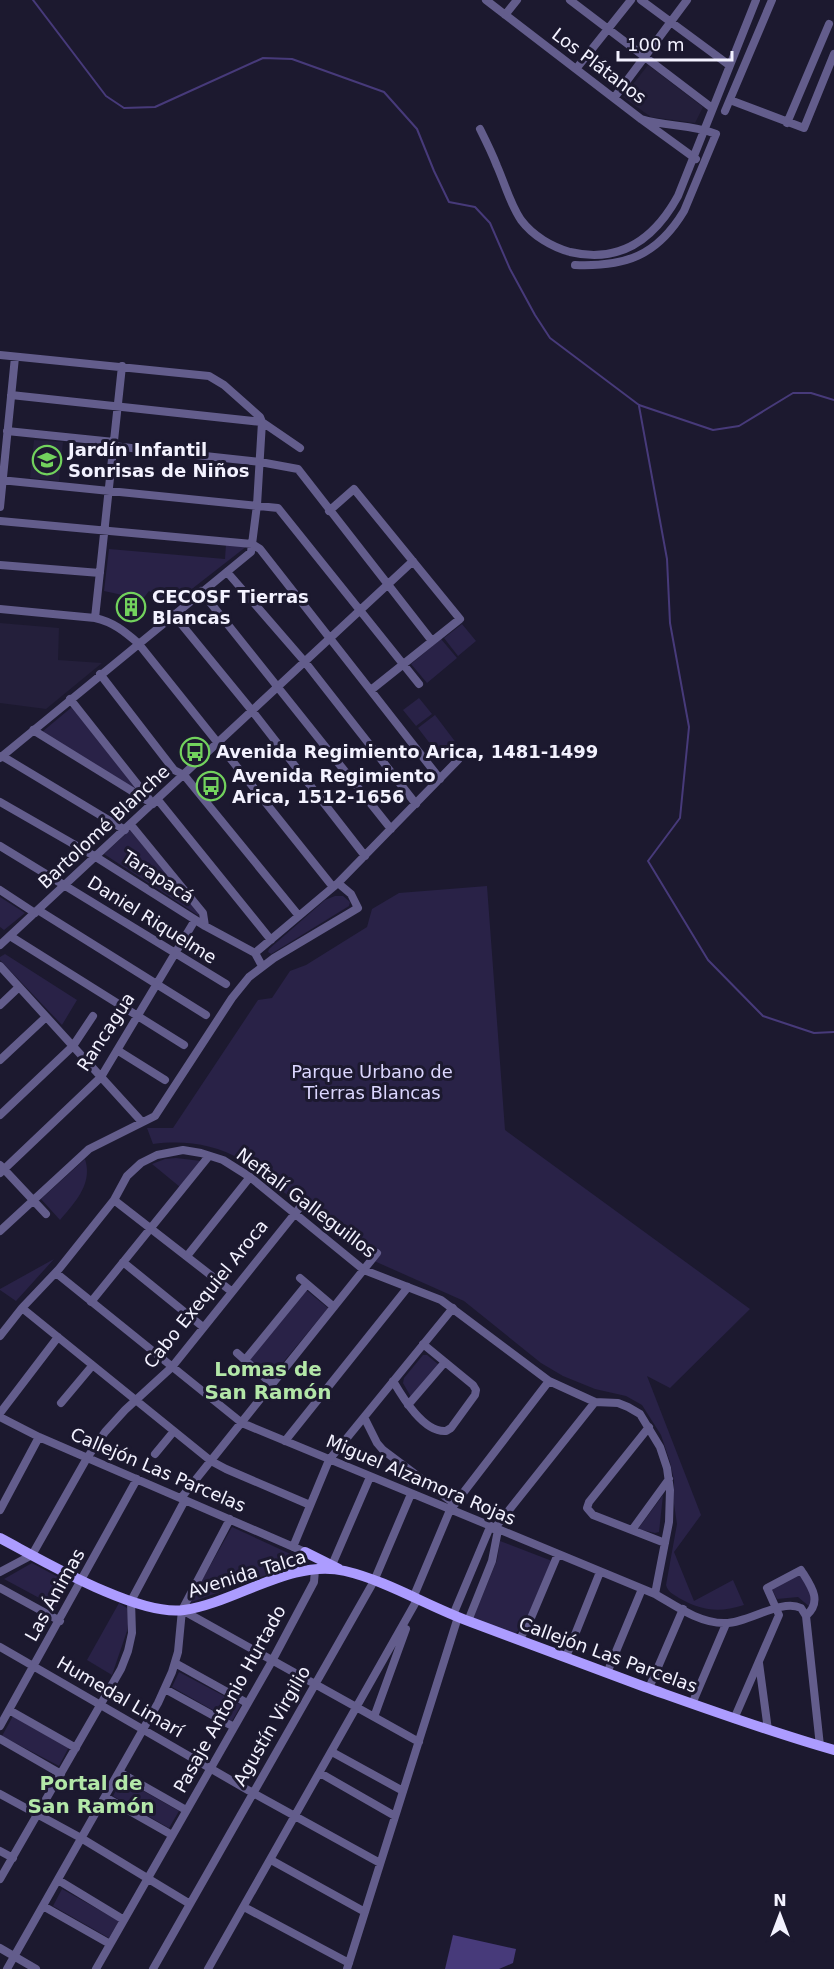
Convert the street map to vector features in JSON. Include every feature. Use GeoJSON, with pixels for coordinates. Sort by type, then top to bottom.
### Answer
{"type":"FeatureCollection","features":[{"type":"Feature","properties":{"kind":"main road","name":"Avenida Talca"},"geometry":{"type":"LineString","coordinates":[[0,1538],[131,1601],[156,1608],[182,1610],[207,1605],[287,1576],[312,1570],[337,1567],[374,1581]]}},
{"type":"Feature","properties":{"kind":"main road"},"geometry":{"type":"LineString","coordinates":[[304,1552],[337,1567]]}},
{"type":"Feature","properties":{"kind":"main road"},"geometry":{"type":"LineString","coordinates":[[304,1552],[312,1560],[312,1570]]}},
{"type":"Feature","properties":{"kind":"main road","name":"Callejón Las Parcelas"},"geometry":{"type":"LineString","coordinates":[[374,1581],[460,1618],[607,1673],[734,1719],[834,1750]]}},
{"type":"Feature","properties":{"kind":"street","name":"Los Plátanos"},"geometry":{"type":"LineString","coordinates":[[486,0],[693,157],[704,162]]}},
{"type":"Feature","properties":{"kind":"street"},"geometry":{"type":"LineString","coordinates":[[506,15],[517,0]]}},
{"type":"Feature","properties":{"kind":"street"},"geometry":{"type":"LineString","coordinates":[[570,0],[712,108]]}},
{"type":"Feature","properties":{"kind":"street"},"geometry":{"type":"LineString","coordinates":[[576,69],[631,0]]}},
{"type":"Feature","properties":{"kind":"street"},"geometry":{"type":"LineString","coordinates":[[641,0],[729,65]]}},
{"type":"Feature","properties":{"kind":"street"},"geometry":{"type":"LineString","coordinates":[[614,98],[687,0]]}},
{"type":"Feature","properties":{"kind":"street"},"geometry":{"type":"LineString","coordinates":[[480,129],[513,206],[528,228],[552,246],[591,255],[615,253],[635,244],[646,237],[663,220],[678,196],[756,0]]}},
{"type":"Feature","properties":{"kind":"street"},"geometry":{"type":"LineString","coordinates":[[725,111],[772,0]]}},
{"type":"Feature","properties":{"kind":"street"},"geometry":{"type":"LineString","coordinates":[[787,123],[829,24]]}},
{"type":"Feature","properties":{"kind":"street"},"geometry":{"type":"LineString","coordinates":[[730,100],[804,128],[834,54]]}},
{"type":"Feature","properties":{"kind":"street"},"geometry":{"type":"LineString","coordinates":[[575,265],[614,265],[640,255],[660,241],[684,211],[716,134],[704,129],[642,119]]}},
{"type":"Feature","properties":{"kind":"street"},"geometry":{"type":"LineString","coordinates":[[663,220],[673,227]]}},
{"type":"Feature","properties":{"kind":"street"},"geometry":{"type":"LineString","coordinates":[[590,266],[591,255]]}},
{"type":"Feature","properties":{"kind":"street"},"geometry":{"type":"LineString","coordinates":[[0,355],[209,376],[224,385],[260,417],[262,422],[257,505],[251,552],[1,757],[128,828],[203,913],[205,926]]}},
{"type":"Feature","properties":{"kind":"street"},"geometry":{"type":"LineString","coordinates":[[0,507],[15,357]]}},
{"type":"Feature","properties":{"kind":"street"},"geometry":{"type":"LineString","coordinates":[[95,618],[122,366]]}},
{"type":"Feature","properties":{"kind":"street"},"geometry":{"type":"LineString","coordinates":[[11,395],[262,422],[300,448]]}},
{"type":"Feature","properties":{"kind":"street"},"geometry":{"type":"LineString","coordinates":[[7,431],[260,462],[298,469],[432,641]]}},
{"type":"Feature","properties":{"kind":"street"},"geometry":{"type":"LineString","coordinates":[[1,480],[279,508],[419,684]]}},
{"type":"Feature","properties":{"kind":"street"},"geometry":{"type":"LineString","coordinates":[[329,511],[354,489],[460,619],[371,690]]}},
{"type":"Feature","properties":{"kind":"street"},"geometry":{"type":"LineString","coordinates":[[0,521],[252,544],[260,549],[440,779]]}},
{"type":"Feature","properties":{"kind":"street","name":"Bartolomé Blanche"},"geometry":{"type":"LineString","coordinates":[[4,939],[128,828],[413,561]]}},
{"type":"Feature","properties":{"kind":"street"},"geometry":{"type":"LineString","coordinates":[[0,565],[100,573]]}},
{"type":"Feature","properties":{"kind":"street"},"geometry":{"type":"LineString","coordinates":[[227,572],[305,662],[416,804]]}},
{"type":"Feature","properties":{"kind":"street"},"geometry":{"type":"LineString","coordinates":[[201,591],[392,829]]}},
{"type":"Feature","properties":{"kind":"street"},"geometry":{"type":"LineString","coordinates":[[0,609],[109,621],[138,643],[336,885],[351,894],[358,908],[262,966],[237,991],[155,1116],[89,1149],[0,1231]]}},
{"type":"Feature","properties":{"kind":"street"},"geometry":{"type":"LineString","coordinates":[[173,614],[365,856]]}},
{"type":"Feature","properties":{"kind":"street"},"geometry":{"type":"LineString","coordinates":[[100,674],[174,770],[184,776],[299,916]]}},
{"type":"Feature","properties":{"kind":"street"},"geometry":{"type":"LineString","coordinates":[[70,699],[271,940]]}},
{"type":"Feature","properties":{"kind":"street"},"geometry":{"type":"LineString","coordinates":[[33,730],[156,802]]}},
{"type":"Feature","properties":{"kind":"street"},"geometry":{"type":"LineString","coordinates":[[262,966],[255,953],[336,885],[458,760]]}},
{"type":"Feature","properties":{"kind":"street","name":"Tarapacá"},"geometry":{"type":"LineString","coordinates":[[0,802],[96,857],[205,926],[255,953]]}},
{"type":"Feature","properties":{"kind":"street","name":"Daniel Riquelme"},"geometry":{"type":"LineString","coordinates":[[0,846],[226,984]]}},
{"type":"Feature","properties":{"kind":"street"},"geometry":{"type":"LineString","coordinates":[[0,890],[206,1015]]}},
{"type":"Feature","properties":{"kind":"street","name":"Rancagua"},"geometry":{"type":"LineString","coordinates":[[1,1169],[101,1077],[195,920]]}},
{"type":"Feature","properties":{"kind":"street"},"geometry":{"type":"LineString","coordinates":[[4,939],[184,1045]]}},
{"type":"Feature","properties":{"kind":"street"},"geometry":{"type":"LineString","coordinates":[[0,966],[142,1122]]}},
{"type":"Feature","properties":{"kind":"street"},"geometry":{"type":"LineString","coordinates":[[0,1005],[19,987]]}},
{"type":"Feature","properties":{"kind":"street"},"geometry":{"type":"LineString","coordinates":[[0,1115],[73,1046],[93,1016]]}},
{"type":"Feature","properties":{"kind":"street"},"geometry":{"type":"LineString","coordinates":[[0,1060],[46,1017]]}},
{"type":"Feature","properties":{"kind":"street"},"geometry":{"type":"LineString","coordinates":[[117,1050],[165,1080]]}},
{"type":"Feature","properties":{"kind":"street","name":"Neftalí Galleguillos"},"geometry":{"type":"LineString","coordinates":[[0,1336],[22,1308],[56,1273],[114,1200],[127,1176],[149,1158],[174,1151],[192,1151],[223,1160],[250,1177],[364,1270],[441,1300],[549,1381],[595,1402],[618,1403],[640,1414],[660,1447],[669,1479],[670,1511],[655,1594]]}},
{"type":"Feature","properties":{"kind":"street"},"geometry":{"type":"LineString","coordinates":[[91,1302],[210,1156]]}},
{"type":"Feature","properties":{"kind":"street"},"geometry":{"type":"LineString","coordinates":[[1,1169],[46,1214]]}},
{"type":"Feature","properties":{"kind":"street"},"geometry":{"type":"LineString","coordinates":[[186,1256],[250,1177]]}},
{"type":"Feature","properties":{"kind":"street"},"geometry":{"type":"LineString","coordinates":[[114,1200],[231,1291]]}},
{"type":"Feature","properties":{"kind":"street","name":"Cabo Exequiel Aroca"},"geometry":{"type":"LineString","coordinates":[[32,1555],[87,1458],[105,1432],[135,1400],[172,1367],[305,1201]]}},
{"type":"Feature","properties":{"kind":"street"},"geometry":{"type":"LineString","coordinates":[[0,1879],[121,1669],[128,1651],[133,1622],[131,1601],[183,1499],[377,1253]]}},
{"type":"Feature","properties":{"kind":"street"},"geometry":{"type":"LineString","coordinates":[[123,1262],[203,1327]]}},
{"type":"Feature","properties":{"kind":"street","name":"Miguel Alzamora Rojas"},"geometry":{"type":"LineString","coordinates":[[56,1273],[242,1423],[411,1494],[453,1507],[494,1529],[655,1594],[702,1619],[726,1624]]}},
{"type":"Feature","properties":{"kind":"street"},"geometry":{"type":"LineString","coordinates":[[245,1360],[303,1281],[334,1307]]}},
{"type":"Feature","properties":{"kind":"street"},"geometry":{"type":"LineString","coordinates":[[285,1442],[408,1287]]}},
{"type":"Feature","properties":{"kind":"street"},"geometry":{"type":"LineString","coordinates":[[22,1308],[211,1461],[310,1505]]}},
{"type":"Feature","properties":{"kind":"street"},"geometry":{"type":"LineString","coordinates":[[293,1547],[329,1460],[453,1308]]}},
{"type":"Feature","properties":{"kind":"street"},"geometry":{"type":"LineString","coordinates":[[0,1415],[58,1337]]}},
{"type":"Feature","properties":{"kind":"street"},"geometry":{"type":"LineString","coordinates":[[393,1381],[408,1406],[435,1430],[446,1431],[451,1428],[475,1395],[476,1390],[473,1385],[423,1344]]}},
{"type":"Feature","properties":{"kind":"street"},"geometry":{"type":"LineString","coordinates":[[237,1353],[272,1384]]}},
{"type":"Feature","properties":{"kind":"street"},"geometry":{"type":"LineString","coordinates":[[408,1406],[445,1362]]}},
{"type":"Feature","properties":{"kind":"street"},"geometry":{"type":"LineString","coordinates":[[61,1403],[93,1365]]}},
{"type":"Feature","properties":{"kind":"street"},"geometry":{"type":"LineString","coordinates":[[208,1969],[408,1617],[453,1507],[549,1381]]}},
{"type":"Feature","properties":{"kind":"street"},"geometry":{"type":"LineString","coordinates":[[244,1907],[348,1966],[460,1618],[494,1529],[595,1402]]}},
{"type":"Feature","properties":{"kind":"street","name":"Callejón Las Parcelas"},"geometry":{"type":"LineString","coordinates":[[0,1415],[39,1437],[304,1552]]}},
{"type":"Feature","properties":{"kind":"street"},"geometry":{"type":"LineString","coordinates":[[364,1416],[377,1443],[383,1450],[453,1507]]}},
{"type":"Feature","properties":{"kind":"street"},"geometry":{"type":"LineString","coordinates":[[649,1427],[587,1506],[591,1514],[665,1543]]}},
{"type":"Feature","properties":{"kind":"street"},"geometry":{"type":"LineString","coordinates":[[155,1454],[174,1431]]}},
{"type":"Feature","properties":{"kind":"street"},"geometry":{"type":"LineString","coordinates":[[0,1510],[39,1437]]}},
{"type":"Feature","properties":{"kind":"street"},"geometry":{"type":"LineString","coordinates":[[337,1567],[370,1477]]}},
{"type":"Feature","properties":{"kind":"street","name":"Las Ánimas"},"geometry":{"type":"LineString","coordinates":[[0,1726],[137,1479]]}},
{"type":"Feature","properties":{"kind":"street"},"geometry":{"type":"LineString","coordinates":[[632,1530],[669,1479]]}},
{"type":"Feature","properties":{"kind":"street","name":"Agustín Virgilio"},"geometry":{"type":"LineString","coordinates":[[153,1969],[374,1581],[411,1494]]}},
{"type":"Feature","properties":{"kind":"street"},"geometry":{"type":"LineString","coordinates":[[7,1969],[165,1689],[176,1663],[182,1610],[230,1519]]}},
{"type":"Feature","properties":{"kind":"street"},"geometry":{"type":"LineString","coordinates":[[460,1618],[492,1561],[494,1529]]}},
{"type":"Feature","properties":{"kind":"street"},"geometry":{"type":"LineString","coordinates":[[519,1640],[528,1625],[558,1554]]}},
{"type":"Feature","properties":{"kind":"street"},"geometry":{"type":"LineString","coordinates":[[0,1572],[32,1555]]}},
{"type":"Feature","properties":{"kind":"street","name":"Pasaje Antonio Hurtado"},"geometry":{"type":"LineString","coordinates":[[96,1969],[272,1661],[314,1582],[312,1570]]}},
{"type":"Feature","properties":{"kind":"street"},"geometry":{"type":"LineString","coordinates":[[734,1719],[779,1615],[767,1588],[801,1570],[816,1595],[813,1609],[806,1616]]}},
{"type":"Feature","properties":{"kind":"street"},"geometry":{"type":"LineString","coordinates":[[566,1657],[600,1572]]}},
{"type":"Feature","properties":{"kind":"street"},"geometry":{"type":"LineString","coordinates":[[0,1588],[60,1621]]}},
{"type":"Feature","properties":{"kind":"street"},"geometry":{"type":"LineString","coordinates":[[607,1673],[642,1589]]}},
{"type":"Feature","properties":{"kind":"street"},"geometry":{"type":"LineString","coordinates":[[692,1704],[726,1624],[777,1608],[795,1605],[801,1608],[806,1616],[820,1746]]}},
{"type":"Feature","properties":{"kind":"street"},"geometry":{"type":"LineString","coordinates":[[649,1688],[683,1609]]}},
{"type":"Feature","properties":{"kind":"street"},"geometry":{"type":"LineString","coordinates":[[182,1610],[419,1742]]}},
{"type":"Feature","properties":{"kind":"street"},"geometry":{"type":"LineString","coordinates":[[374,1717],[408,1624],[408,1617]]}},
{"type":"Feature","properties":{"kind":"street","name":"Humedal Limarí"},"geometry":{"type":"LineString","coordinates":[[0,1647],[253,1793],[380,1863]]}},
{"type":"Feature","properties":{"kind":"street"},"geometry":{"type":"LineString","coordinates":[[176,1663],[247,1703]]}},
{"type":"Feature","properties":{"kind":"street"},"geometry":{"type":"LineString","coordinates":[[759,1663],[768,1730]]}},
{"type":"Feature","properties":{"kind":"street"},"geometry":{"type":"LineString","coordinates":[[165,1689],[234,1727]]}},
{"type":"Feature","properties":{"kind":"street"},"geometry":{"type":"LineString","coordinates":[[9,1710],[76,1748]]}},
{"type":"Feature","properties":{"kind":"street"},"geometry":{"type":"LineString","coordinates":[[0,1739],[61,1774]]}},
{"type":"Feature","properties":{"kind":"street"},"geometry":{"type":"LineString","coordinates":[[332,1752],[403,1791]]}},
{"type":"Feature","properties":{"kind":"street"},"geometry":{"type":"LineString","coordinates":[[119,1772],[186,1810]]}},
{"type":"Feature","properties":{"kind":"street"},"geometry":{"type":"LineString","coordinates":[[320,1773],[395,1816]]}},
{"type":"Feature","properties":{"kind":"street"},"geometry":{"type":"LineString","coordinates":[[0,1794],[81,1838],[190,1904]]}},
{"type":"Feature","properties":{"kind":"street"},"geometry":{"type":"LineString","coordinates":[[105,1797],[172,1835]]}},
{"type":"Feature","properties":{"kind":"street"},"geometry":{"type":"LineString","coordinates":[[0,1851],[13,1857]]}},
{"type":"Feature","properties":{"kind":"street"},"geometry":{"type":"LineString","coordinates":[[271,1860],[365,1912]]}},
{"type":"Feature","properties":{"kind":"street"},"geometry":{"type":"LineString","coordinates":[[58,1880],[124,1920]]}},
{"type":"Feature","properties":{"kind":"street"},"geometry":{"type":"LineString","coordinates":[[43,1906],[110,1944]]}},
{"type":"Feature","properties":{"kind":"street"},"geometry":{"type":"LineString","coordinates":[[0,1948],[36,1969]]}},
{"type":"Feature","properties":{"kind":"shaded area"},"geometry":{"type":"Polygon","coordinates":[[[648,65],[703,107],[695,123],[651,117],[623,97],[648,65]]]}},
{"type":"Feature","properties":{"kind":"shaded area","name":"Jardín Infantil Sonrisas de Niños"},"geometry":{"type":"Polygon","coordinates":[[[34,440],[63,442],[59,481],[30,478],[34,440]]]}},
{"type":"Feature","properties":{"kind":"shaded area"},"geometry":{"type":"Polygon","coordinates":[[[0,623],[59,628],[58,660],[102,663],[46,709],[0,703],[0,623]]]}},
{"type":"Feature","properties":{"kind":"shaded area"},"geometry":{"type":"Polygon","coordinates":[[[453,1935],[516,1949],[513,1963],[499,1969],[445,1969],[453,1935]]]}},
{"type":"Feature","properties":{"kind":"green space"},"geometry":{"type":"Polygon","coordinates":[[[226,544],[247,546],[170,606],[149,591],[139,604],[131,601],[127,596],[104,591],[109,549],[225,559],[226,544]]]}},
{"type":"Feature","properties":{"kind":"green space"},"geometry":{"type":"Polygon","coordinates":[[[462,624],[476,641],[458,656],[444,638],[462,624]]]}},
{"type":"Feature","properties":{"kind":"green space"},"geometry":{"type":"Polygon","coordinates":[[[441,639],[457,658],[427,683],[411,664],[441,639]]]}},
{"type":"Feature","properties":{"kind":"green space"},"geometry":{"type":"Polygon","coordinates":[[[419,698],[432,714],[416,726],[403,710],[419,698]]]}},
{"type":"Feature","properties":{"kind":"green space"},"geometry":{"type":"Polygon","coordinates":[[[72,707],[144,795],[42,732],[72,707]]]}},
{"type":"Feature","properties":{"kind":"green space"},"geometry":{"type":"Polygon","coordinates":[[[435,715],[457,744],[441,758],[418,728],[435,715]]]}},
{"type":"Feature","properties":{"kind":"green space"},"geometry":{"type":"Polygon","coordinates":[[[130,830],[198,912],[199,916],[104,854],[130,830]]]}},
{"type":"Feature","properties":{"kind":"green space","name":"Parque Urbano de Tierras Blancas"},"geometry":{"type":"Polygon","coordinates":[[[487,886],[505,1130],[750,1309],[670,1388],[647,1376],[701,1515],[674,1552],[694,1601],[733,1580],[744,1605],[719,1610],[703,1608],[679,1598],[667,1587],[677,1524],[674,1480],[661,1435],[642,1405],[626,1396],[595,1389],[563,1376],[541,1363],[464,1301],[372,1260],[242,1160],[221,1150],[188,1143],[153,1144],[147,1128],[173,1128],[258,1000],[272,998],[290,971],[306,965],[367,927],[372,909],[399,893],[487,886]]]}},
{"type":"Feature","properties":{"kind":"green space"},"geometry":{"type":"Polygon","coordinates":[[[343,896],[350,902],[349,906],[271,954],[268,952],[325,900],[343,896]]]}},
{"type":"Feature","properties":{"kind":"green space"},"geometry":{"type":"Polygon","coordinates":[[[0,897],[25,913],[4,930],[0,927],[0,897]]]}},
{"type":"Feature","properties":{"kind":"green space"},"geometry":{"type":"Polygon","coordinates":[[[5,954],[77,1000],[62,1025],[0,960],[0,957],[5,954]]]}},
{"type":"Feature","properties":{"kind":"green space"},"geometry":{"type":"Polygon","coordinates":[[[176,1158],[201,1161],[180,1187],[152,1164],[176,1158]]]}},
{"type":"Feature","properties":{"kind":"green space"},"geometry":{"type":"Polygon","coordinates":[[[85,1159],[87,1177],[85,1185],[60,1220],[41,1199],[85,1159]]]}},
{"type":"Feature","properties":{"kind":"green space"},"geometry":{"type":"Polygon","coordinates":[[[54,1259],[16,1301],[0,1290],[0,1289],[54,1259]]]}},
{"type":"Feature","properties":{"kind":"green space"},"geometry":{"type":"Polygon","coordinates":[[[306,1290],[328,1308],[271,1377],[249,1359],[306,1290]]]}},
{"type":"Feature","properties":{"kind":"green space"},"geometry":{"type":"Polygon","coordinates":[[[423,1355],[427,1355],[439,1365],[411,1397],[403,1383],[404,1378],[423,1355]]]}},
{"type":"Feature","properties":{"kind":"green space"},"geometry":{"type":"Polygon","coordinates":[[[663,1495],[659,1532],[638,1529],[663,1495]]]}},
{"type":"Feature","properties":{"kind":"green space"},"geometry":{"type":"Polygon","coordinates":[[[232,1527],[297,1557],[300,1563],[189,1603],[232,1527]]]}},
{"type":"Feature","properties":{"kind":"green space"},"geometry":{"type":"Polygon","coordinates":[[[500,1541],[552,1561],[529,1619],[515,1634],[473,1619],[497,1560],[500,1541]]]}},
{"type":"Feature","properties":{"kind":"green space"},"geometry":{"type":"Polygon","coordinates":[[[32,1563],[69,1583],[56,1607],[4,1579],[32,1563]]]}},
{"type":"Feature","properties":{"kind":"green space"},"geometry":{"type":"Polygon","coordinates":[[[801,1573],[812,1593],[810,1607],[798,1597],[777,1599],[771,1587],[801,1573]]]}},
{"type":"Feature","properties":{"kind":"green space"},"geometry":{"type":"Polygon","coordinates":[[[119,1603],[130,1610],[127,1631],[112,1675],[87,1660],[119,1603]]]}},
{"type":"Feature","properties":{"kind":"green space"},"geometry":{"type":"Polygon","coordinates":[[[179,1672],[241,1705],[232,1721],[172,1687],[179,1672]]]}},
{"type":"Feature","properties":{"kind":"green space"},"geometry":{"type":"Polygon","coordinates":[[[13,1716],[69,1747],[59,1766],[2,1736],[13,1716]]]}},
{"type":"Feature","properties":{"kind":"green space"},"geometry":{"type":"Polygon","coordinates":[[[122,1779],[179,1811],[169,1828],[113,1796],[122,1779]]]}},
{"type":"Feature","properties":{"kind":"green space"},"geometry":{"type":"Polygon","coordinates":[[[62,1889],[119,1921],[109,1938],[53,1906],[62,1889]]]}},
{"type":"Feature","properties":{"kind":"waterway"},"geometry":{"type":"LineString","coordinates":[[33,0],[106,96],[124,108],[155,107],[263,58],[292,59],[384,92],[417,129],[449,202],[475,207],[490,223],[510,269],[550,338],[639,405],[713,430],[739,426],[793,393],[811,393],[834,400]]}},
{"type":"Feature","properties":{"kind":"waterway"},"geometry":{"type":"LineString","coordinates":[[639,406],[667,559],[670,623],[689,727],[680,818],[648,861],[708,960],[763,1016],[814,1033],[834,1032]]}},
{"type":"Feature","properties":{"kind":"place","name":"Jardín Infantil Sonrisas de Niños"},"geometry":{"type":"Point","coordinates":[47,460]}},
{"type":"Feature","properties":{"kind":"place","name":"CECOSF Tierras Blancas"},"geometry":{"type":"Point","coordinates":[131,607]}},
{"type":"Feature","properties":{"kind":"place","name":"Avenida Regimiento Arica, 1481-1499"},"geometry":{"type":"Point","coordinates":[195,752]}},
{"type":"Feature","properties":{"kind":"place","name":"Avenida Regimiento Arica, 1512-1656"},"geometry":{"type":"Point","coordinates":[211,786]}},
{"type":"Feature","properties":{"kind":"district","name":"Lomas de San Ramón"},"geometry":{"type":"Point","coordinates":[268,1380]}},
{"type":"Feature","properties":{"kind":"district","name":"Portal de San Ramón"},"geometry":{"type":"Point","coordinates":[91,1794]}}]}
